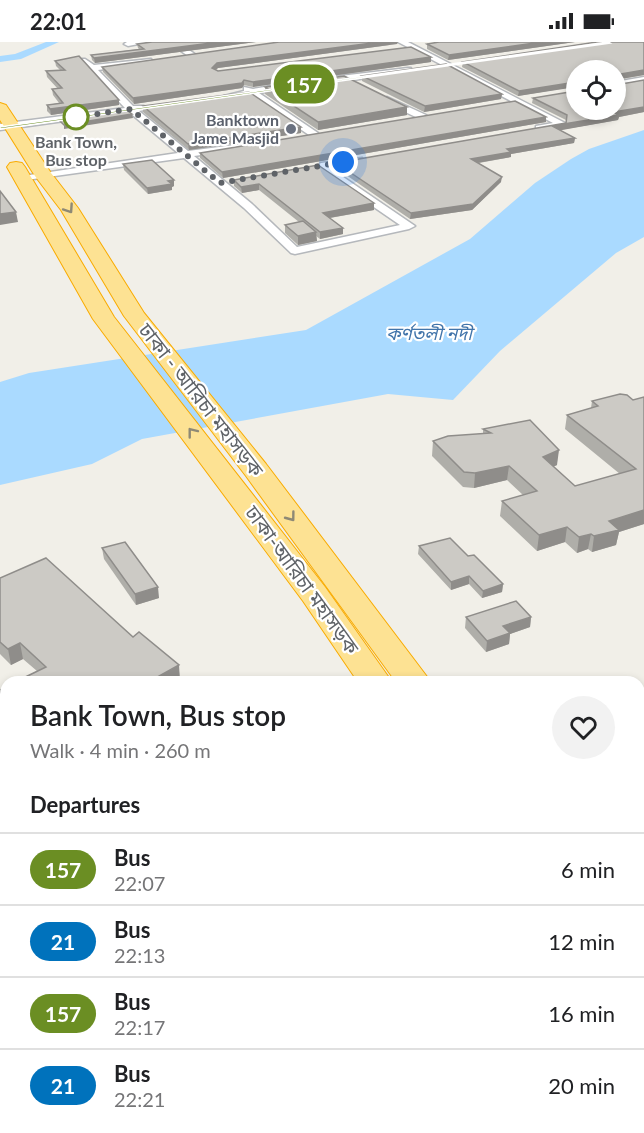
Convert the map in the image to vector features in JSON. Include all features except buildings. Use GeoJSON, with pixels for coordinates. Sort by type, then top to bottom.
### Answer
{"type":"FeatureCollection","features":[{"type":"Feature","properties":{"kind":"highway","name":"ঢাকা - আরিচা মহাসড়ক"},"geometry":{"type":"LineString","coordinates":[[0,108],[6,126],[69,208],[135,316],[242,474],[409,676]]}},
{"type":"Feature","properties":{"kind":"highway"},"geometry":{"type":"LineString","coordinates":[[0,143],[105,319],[242,474]]}},
{"type":"Feature","properties":{"kind":"highway","name":"ঢাকা-আরিচা মহাসড়ক"},"geometry":{"type":"LineString","coordinates":[[242,474],[314,594],[371,676]]}},
{"type":"Feature","properties":{"kind":"street"},"geometry":{"type":"LineString","coordinates":[[128,44],[145,42]]}},
{"type":"Feature","properties":{"kind":"street"},"geometry":{"type":"LineString","coordinates":[[172,42],[218,72]]}},
{"type":"Feature","properties":{"kind":"street"},"geometry":{"type":"LineString","coordinates":[[402,45],[412,47],[452,65],[516,102],[562,124],[528,130]]}},
{"type":"Feature","properties":{"kind":"street"},"geometry":{"type":"LineString","coordinates":[[412,47],[424,45]]}},
{"type":"Feature","properties":{"kind":"street"},"geometry":{"type":"LineString","coordinates":[[181,56],[203,53]]}},
{"type":"Feature","properties":{"kind":"street"},"geometry":{"type":"LineString","coordinates":[[159,59],[89,65],[131,109],[186,154],[225,182],[295,250],[409,226],[315,167],[367,158]]}},
{"type":"Feature","properties":{"kind":"street"},"geometry":{"type":"LineString","coordinates":[[430,68],[463,63]]}},
{"type":"Feature","properties":{"kind":"street"},"geometry":{"type":"LineString","coordinates":[[309,83],[419,69]]}},
{"type":"Feature","properties":{"kind":"street"},"geometry":{"type":"LineString","coordinates":[[343,78],[363,88]]}},
{"type":"Feature","properties":{"kind":"street"},"geometry":{"type":"LineString","coordinates":[[626,83],[644,80]]}},
{"type":"Feature","properties":{"kind":"street"},"geometry":{"type":"LineString","coordinates":[[236,84],[252,92],[315,135]]}},
{"type":"Feature","properties":{"kind":"street"},"geometry":{"type":"LineString","coordinates":[[219,97],[297,85]]}},
{"type":"Feature","properties":{"kind":"street"},"geometry":{"type":"LineString","coordinates":[[383,98],[423,117]]}},
{"type":"Feature","properties":{"kind":"street"},"geometry":{"type":"LineString","coordinates":[[504,104],[536,98]]}},
{"type":"Feature","properties":{"kind":"street"},"geometry":{"type":"LineString","coordinates":[[6,126],[153,106]]}},
{"type":"Feature","properties":{"kind":"street"},"geometry":{"type":"LineString","coordinates":[[401,121],[435,116]]}},
{"type":"Feature","properties":{"kind":"street"},"geometry":{"type":"LineString","coordinates":[[297,138],[326,134]]}},
{"type":"Feature","properties":{"kind":"street"},"geometry":{"type":"LineString","coordinates":[[23,179],[277,141]]}},
{"type":"Feature","properties":{"kind":"water","name":"কর্ণতলী নদী"},"geometry":{"type":"Polygon","coordinates":[[[644,130],[644,237],[616,253],[500,351],[453,400],[388,394],[142,439],[92,464],[0,485],[0,382],[29,373],[306,330],[470,239],[535,183],[571,159],[589,149],[644,130]]]}},
{"type":"Feature","properties":{"kind":"waterway"},"geometry":{"type":"LineString","coordinates":[[0,59],[17,57],[54,42]]}},
{"type":"Feature","properties":{"kind":"bus line","name":"157"},"geometry":{"type":"LineString","coordinates":[[0,127],[608,42]]}},
{"type":"Feature","properties":{"kind":"place","name":"Bank Town, Bus stop"},"geometry":{"type":"Point","coordinates":[76,117]}},
{"type":"Feature","properties":{"kind":"place","name":"Banktown Jame Masjid"},"geometry":{"type":"Point","coordinates":[291,129]}},
{"type":"Feature","properties":{"kind":"route"},"geometry":{"type":"LineString","coordinates":[[76,117],[131,109],[220,183],[343,162]]}}]}
